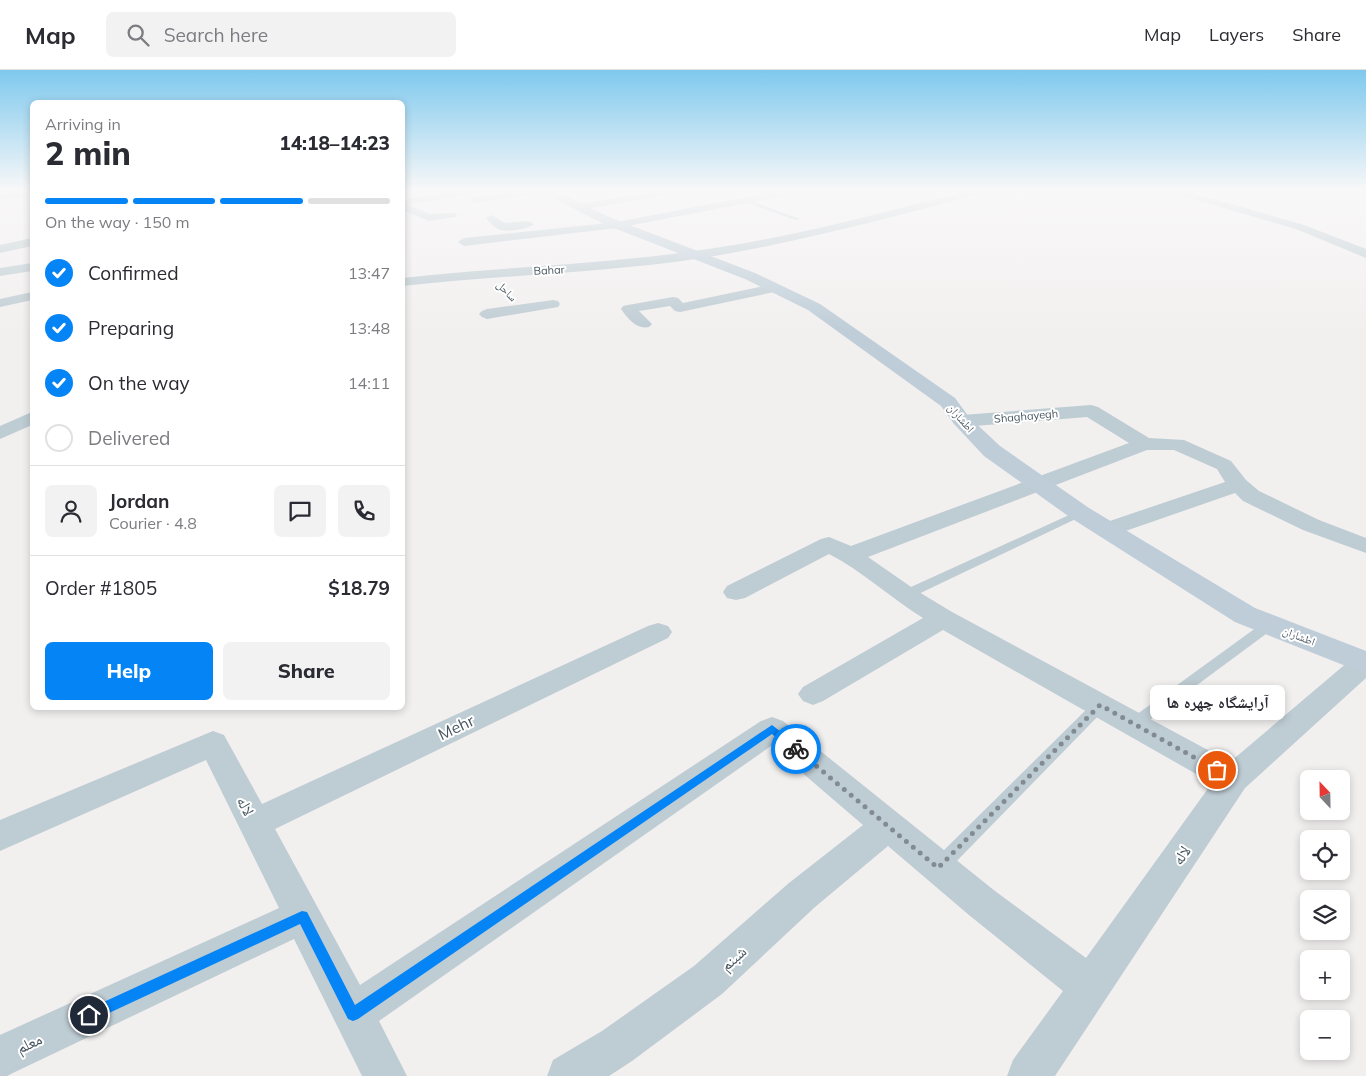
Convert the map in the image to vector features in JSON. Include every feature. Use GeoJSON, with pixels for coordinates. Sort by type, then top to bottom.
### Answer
{"type":"FeatureCollection","features":[{"type":"Feature","properties":{"kind":"street"},"geometry":{"type":"LineString","coordinates":[[464,242],[500,238]]}},
{"type":"Feature","properties":{"kind":"street","name":"اطشاران"},"geometry":{"type":"LineString","coordinates":[[644,238],[694,262],[718,264],[774,288],[814,308],[948,402],[962,421],[992,451],[1080,514],[1245,615],[1366,663]]}},
{"type":"Feature","properties":{"kind":"street","name":"Bahar"},"geometry":{"type":"LineString","coordinates":[[405,282],[460,274],[694,262],[791,238]]}},
{"type":"Feature","properties":{"kind":"street"},"geometry":{"type":"LineString","coordinates":[[1327,238],[1366,254]]}},
{"type":"Feature","properties":{"kind":"street"},"geometry":{"type":"LineString","coordinates":[[0,248],[30,242]]}},
{"type":"Feature","properties":{"kind":"street"},"geometry":{"type":"LineString","coordinates":[[600,266],[615,280]]}},
{"type":"Feature","properties":{"kind":"street"},"geometry":{"type":"LineString","coordinates":[[0,272],[30,267]]}},
{"type":"Feature","properties":{"kind":"street"},"geometry":{"type":"LineString","coordinates":[[555,269],[570,282]]}},
{"type":"Feature","properties":{"kind":"street","name":"ساحل"},"geometry":{"type":"LineString","coordinates":[[489,273],[501,285]]}},
{"type":"Feature","properties":{"kind":"street"},"geometry":{"type":"LineString","coordinates":[[644,324],[628,309],[673,300],[680,308],[774,288]]}},
{"type":"Feature","properties":{"kind":"street"},"geometry":{"type":"LineString","coordinates":[[0,304],[30,296]]}},
{"type":"Feature","properties":{"kind":"street","name":"ساحل"},"geometry":{"type":"LineString","coordinates":[[512,297],[524,309]]}},
{"type":"Feature","properties":{"kind":"street"},"geometry":{"type":"LineString","coordinates":[[487,314],[553,304]]}},
{"type":"Feature","properties":{"kind":"street"},"geometry":{"type":"LineString","coordinates":[[0,314],[16,315]]}},
{"type":"Feature","properties":{"kind":"street","name":"Shaghayegh"},"geometry":{"type":"LineString","coordinates":[[962,421],[1091,411],[1145,444]]}},
{"type":"Feature","properties":{"kind":"street"},"geometry":{"type":"LineString","coordinates":[[0,434],[30,419]]}},
{"type":"Feature","properties":{"kind":"street"},"geometry":{"type":"LineString","coordinates":[[736,592],[840,550],[1039,484],[1145,444],[1177,444],[1224,465],[1238,485],[1251,496],[1311,525],[1366,546]]}},
{"type":"Feature","properties":{"kind":"street"},"geometry":{"type":"LineString","coordinates":[[1106,530],[1238,485]]}},
{"type":"Feature","properties":{"kind":"street"},"geometry":{"type":"LineString","coordinates":[[840,550],[905,595],[943,618],[1234,779]]}},
{"type":"Feature","properties":{"kind":"street"},"geometry":{"type":"LineString","coordinates":[[813,694],[943,618]]}},
{"type":"Feature","properties":{"kind":"street","name":"Mehr"},"geometry":{"type":"LineString","coordinates":[[254,823],[658,632]]}},
{"type":"Feature","properties":{"kind":"street","name":"لاله"},"geometry":{"type":"LineString","coordinates":[[1029,1076],[1234,779],[1366,663]]}},
{"type":"Feature","properties":{"kind":"street"},"geometry":{"type":"LineString","coordinates":[[353,1014],[772,729],[938,868],[1091,987]]}},
{"type":"Feature","properties":{"kind":"street","name":"لاله"},"geometry":{"type":"LineString","coordinates":[[0,836],[213,743],[384,1076]]}},
{"type":"Feature","properties":{"kind":"street","name":"شبنم"},"geometry":{"type":"LineString","coordinates":[[568,1076],[617,1046],[708,980],[802,895],[887,826]]}},
{"type":"Feature","properties":{"kind":"street","name":"معلم"},"geometry":{"type":"LineString","coordinates":[[0,1057],[302,916]]}},
{"type":"Feature","properties":{"kind":"lane"},"geometry":{"type":"LineString","coordinates":[[905,595],[1080,514]]}},
{"type":"Feature","properties":{"kind":"lane"},"geometry":{"type":"LineString","coordinates":[[1134,724],[1269,625]]}},
{"type":"Feature","properties":{"kind":"lane"},"geometry":{"type":"LineString","coordinates":[[938,868],[1100,705]]}},
{"type":"Feature","properties":{"kind":"way so far"},"geometry":{"type":"LineString","coordinates":[[796,749],[938,868],[1100,705],[1217,770]]}},
{"type":"Feature","properties":{"kind":"place","name":"آرایشگاه چهره ها"},"geometry":{"type":"Point","coordinates":[1217,770]}},
{"type":"Feature","properties":{"kind":"route"},"geometry":{"type":"LineString","coordinates":[[89,1015],[302,916],[353,1014],[772,729],[796,749]]}}]}
